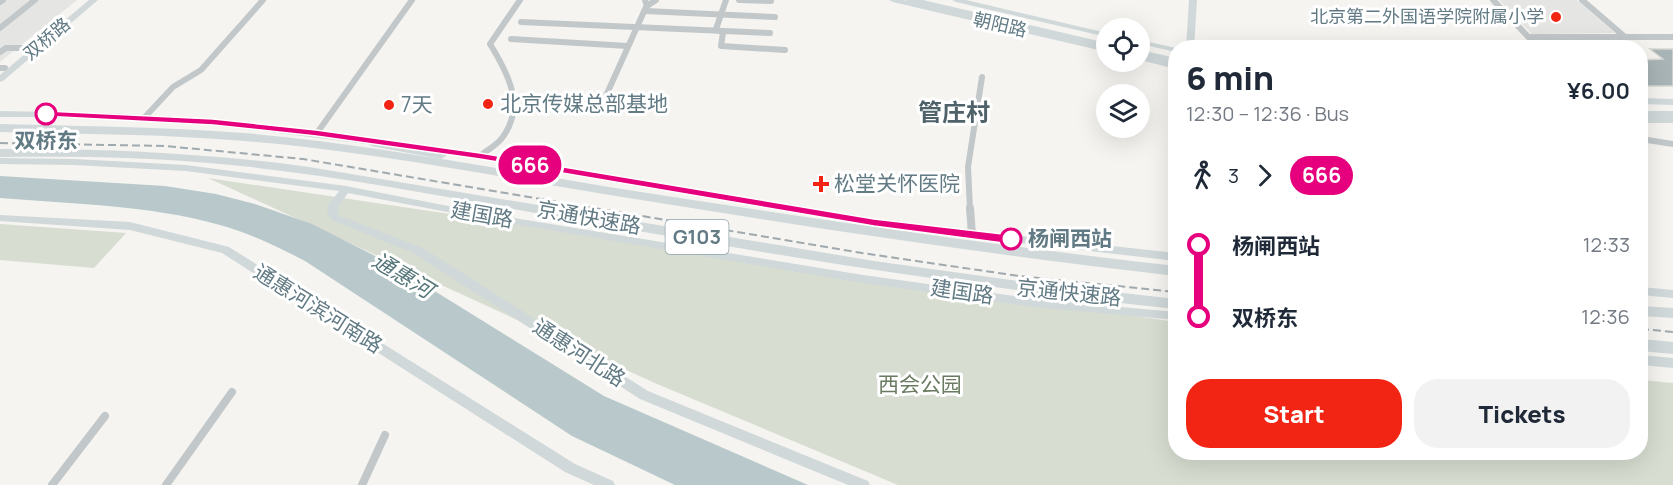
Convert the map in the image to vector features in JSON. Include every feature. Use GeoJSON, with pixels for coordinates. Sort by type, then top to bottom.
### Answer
{"type":"FeatureCollection","features":[{"type":"Feature","properties":{"kind":"highway","name":"朝阳路"},"geometry":{"type":"LineString","coordinates":[[910,0],[1096,41]]}},
{"type":"Feature","properties":{"kind":"highway","name":"朝阳路"},"geometry":{"type":"LineString","coordinates":[[924,0],[1096,40]]}},
{"type":"Feature","properties":{"kind":"highway"},"geometry":{"type":"LineString","coordinates":[[1150,53],[1168,57]]}},
{"type":"Feature","properties":{"kind":"highway"},"geometry":{"type":"LineString","coordinates":[[1648,109],[1673,109]]}},
{"type":"Feature","properties":{"kind":"highway"},"geometry":{"type":"LineString","coordinates":[[1648,114],[1673,114]]}},
{"type":"Feature","properties":{"kind":"highway","name":"京通快速路"},"geometry":{"type":"LineString","coordinates":[[0,128],[122,130],[244,137],[336,147],[598,191],[871,233],[1016,253],[1168,270]]}},
{"type":"Feature","properties":{"kind":"highway"},"geometry":{"type":"LineString","coordinates":[[375,142],[501,167],[598,191]]}},
{"type":"Feature","properties":{"kind":"highway","name":"京通快速路"},"geometry":{"type":"LineString","coordinates":[[0,153],[89,154],[219,160],[319,172],[865,265],[1023,288],[1168,303]]}},
{"type":"Feature","properties":{"kind":"highway"},"geometry":{"type":"LineString","coordinates":[[1648,311],[1673,313]]}},
{"type":"Feature","properties":{"kind":"highway"},"geometry":{"type":"LineString","coordinates":[[1648,346],[1673,348]]}},
{"type":"Feature","properties":{"kind":"main road","name":"双桥路"},"geometry":{"type":"LineString","coordinates":[[2,70],[87,0]]}},
{"type":"Feature","properties":{"kind":"main road","name":"双桥路"},"geometry":{"type":"LineString","coordinates":[[0,80],[94,0]]}},
{"type":"Feature","properties":{"kind":"main road","name":"朝阳路"},"geometry":{"type":"LineString","coordinates":[[893,0],[1096,47]]}},
{"type":"Feature","properties":{"kind":"main road","name":"朝阳路"},"geometry":{"type":"LineString","coordinates":[[956,0],[1096,32]]}},
{"type":"Feature","properties":{"kind":"main road"},"geometry":{"type":"LineString","coordinates":[[1190,40],[1193,0]]}},
{"type":"Feature","properties":{"kind":"main road"},"geometry":{"type":"LineString","coordinates":[[1150,44],[1168,48]]}},
{"type":"Feature","properties":{"kind":"main road"},"geometry":{"type":"LineString","coordinates":[[1150,60],[1168,64]]}},
{"type":"Feature","properties":{"kind":"main road"},"geometry":{"type":"LineString","coordinates":[[1648,101],[1673,102]]}},
{"type":"Feature","properties":{"kind":"main road"},"geometry":{"type":"LineString","coordinates":[[0,114],[144,118],[316,133],[480,156],[874,223],[1168,256]]}},
{"type":"Feature","properties":{"kind":"main road"},"geometry":{"type":"LineString","coordinates":[[1648,120],[1673,120]]}},
{"type":"Feature","properties":{"kind":"main road","name":"建国路"},"geometry":{"type":"LineString","coordinates":[[0,161],[186,168],[346,189],[484,216],[863,279],[1044,304],[1168,315]]}},
{"type":"Feature","properties":{"kind":"main road","name":"通惠河北路"},"geometry":{"type":"LineString","coordinates":[[346,189],[333,206],[332,213],[336,218],[419,251],[644,395],[863,485]]}},
{"type":"Feature","properties":{"kind":"main road","name":"通惠河滨河南路"},"geometry":{"type":"LineString","coordinates":[[0,218],[130,226],[225,250],[570,468],[608,485]]}},
{"type":"Feature","properties":{"kind":"main road"},"geometry":{"type":"LineString","coordinates":[[1648,292],[1673,294]]}},
{"type":"Feature","properties":{"kind":"main road"},"geometry":{"type":"LineString","coordinates":[[1648,361],[1673,363]]}},
{"type":"Feature","properties":{"kind":"street"},"geometry":{"type":"LineString","coordinates":[[0,28],[35,0]]}},
{"type":"Feature","properties":{"kind":"street"},"geometry":{"type":"LineString","coordinates":[[144,118],[173,87],[201,70],[263,0]]}},
{"type":"Feature","properties":{"kind":"street"},"geometry":{"type":"LineString","coordinates":[[316,133],[411,0]]}},
{"type":"Feature","properties":{"kind":"street"},"geometry":{"type":"LineString","coordinates":[[480,156],[502,138],[516,111],[513,90],[503,64],[490,44],[520,0]]}},
{"type":"Feature","properties":{"kind":"street"},"geometry":{"type":"LineString","coordinates":[[600,109],[645,6],[656,0]]}},
{"type":"Feature","properties":{"kind":"street"},"geometry":{"type":"LineString","coordinates":[[718,30],[726,0]]}},
{"type":"Feature","properties":{"kind":"street"},"geometry":{"type":"LineString","coordinates":[[738,0],[771,2]]}},
{"type":"Feature","properties":{"kind":"street"},"geometry":{"type":"LineString","coordinates":[[1493,0],[1529,38],[1673,37]]}},
{"type":"Feature","properties":{"kind":"street"},"geometry":{"type":"LineString","coordinates":[[1582,0],[1625,37]]}},
{"type":"Feature","properties":{"kind":"street"},"geometry":{"type":"LineString","coordinates":[[645,6],[721,15],[775,17]]}},
{"type":"Feature","properties":{"kind":"street"},"geometry":{"type":"LineString","coordinates":[[521,22],[770,33]]}},
{"type":"Feature","properties":{"kind":"street"},"geometry":{"type":"LineString","coordinates":[[718,30],[723,33],[721,46],[785,50]]}},
{"type":"Feature","properties":{"kind":"street"},"geometry":{"type":"LineString","coordinates":[[511,39],[628,46]]}},
{"type":"Feature","properties":{"kind":"street"},"geometry":{"type":"LineString","coordinates":[[0,52],[6,48],[30,48]]}},
{"type":"Feature","properties":{"kind":"street"},"geometry":{"type":"LineString","coordinates":[[972,235],[968,167],[982,77]]}},
{"type":"Feature","properties":{"kind":"street"},"geometry":{"type":"LineString","coordinates":[[1648,140],[1673,144]]}},
{"type":"Feature","properties":{"kind":"street"},"geometry":{"type":"LineString","coordinates":[[166,485],[232,392]]}},
{"type":"Feature","properties":{"kind":"street"},"geometry":{"type":"LineString","coordinates":[[52,485],[105,416]]}},
{"type":"Feature","properties":{"kind":"street"},"geometry":{"type":"LineString","coordinates":[[362,485],[385,435]]}},
{"type":"Feature","properties":{"kind":"shaded area"},"geometry":{"type":"Polygon","coordinates":[[[0,0],[77,0],[0,62],[0,0]]]}},
{"type":"Feature","properties":{"kind":"shaded area","name":"北京第二外国语学院附属小学"},"geometry":{"type":"Polygon","coordinates":[[[1499,0],[1577,0],[1615,33],[1532,34],[1499,0]]]}},
{"type":"Feature","properties":{"kind":"green space","name":"西会公园"},"geometry":{"type":"Polygon","coordinates":[[[208,178],[1168,321],[1168,460],[1648,460],[1648,381],[1673,383],[1673,485],[898,485],[657,384],[208,178]]]}},
{"type":"Feature","properties":{"kind":"green space"},"geometry":{"type":"Polygon","coordinates":[[[0,224],[126,233],[94,268],[0,260],[0,224]]]}},
{"type":"Feature","properties":{"kind":"water","name":"通惠河"},"geometry":{"type":"Polygon","coordinates":[[[0,176],[165,186],[216,194],[255,204],[312,224],[391,264],[604,396],[808,485],[675,485],[572,436],[305,261],[253,236],[231,228],[166,213],[111,206],[0,198],[0,176]]]}},
{"type":"Feature","properties":{"kind":"building"},"geometry":{"type":"Polygon","coordinates":[[[1650,49],[1673,49],[1673,86],[1648,86],[1648,60],[1663,59],[1650,49]]]}},
{"type":"Feature","properties":{"kind":"railway"},"geometry":{"type":"LineString","coordinates":[[0,143],[165,146],[303,159],[862,253],[1019,276],[1168,291]]}},
{"type":"Feature","properties":{"kind":"railway"},"geometry":{"type":"LineString","coordinates":[[1648,330],[1673,332]]}},
{"type":"Feature","properties":{"kind":"bus line","name":"666"},"geometry":{"type":"LineString","coordinates":[[46,114],[213,122],[316,133],[480,156],[874,223],[1011,239]]}},
{"type":"Feature","properties":{"kind":"place","name":"北京第二外国语学院附属小学"},"geometry":{"type":"Point","coordinates":[1556,17]}},
{"type":"Feature","properties":{"kind":"place","name":"北京传媒总部基地"},"geometry":{"type":"Point","coordinates":[488,104]}},
{"type":"Feature","properties":{"kind":"place","name":"7天"},"geometry":{"type":"Point","coordinates":[389,105]}},
{"type":"Feature","properties":{"kind":"place","name":"双桥东"},"geometry":{"type":"Point","coordinates":[46,114]}},
{"type":"Feature","properties":{"kind":"place","name":"松堂关怀医院"},"geometry":{"type":"Point","coordinates":[821,184]}},
{"type":"Feature","properties":{"kind":"place","name":"杨闸西站"},"geometry":{"type":"Point","coordinates":[1011,239]}},
{"type":"Feature","properties":{"kind":"district","name":"管庄村"},"geometry":{"type":"Point","coordinates":[954,113]}}]}
